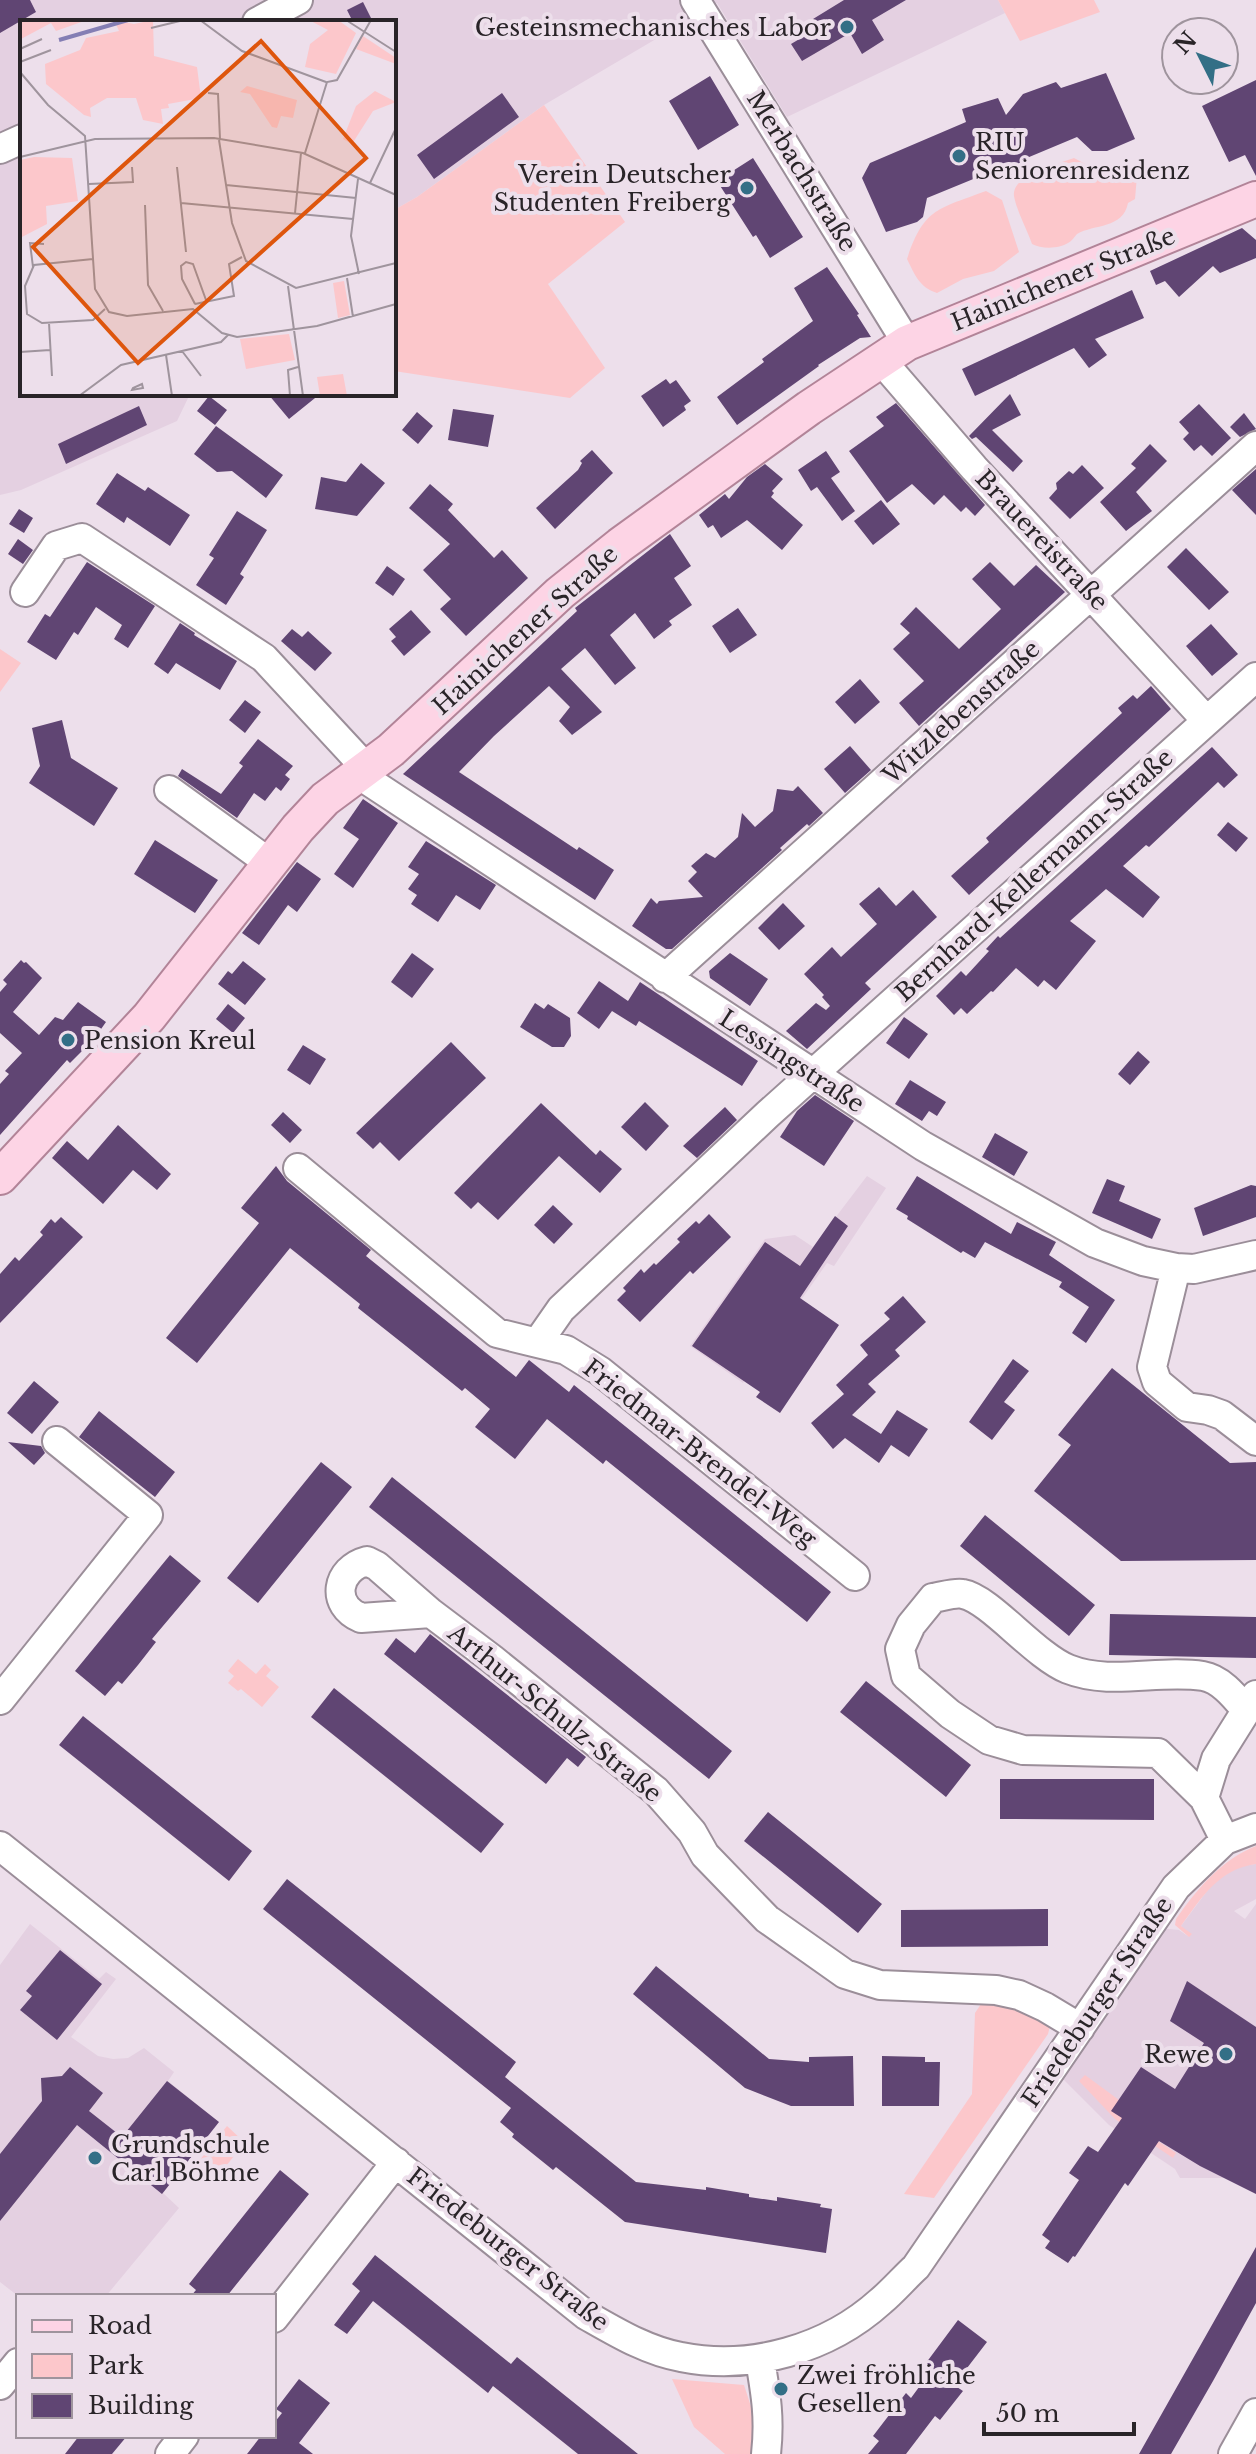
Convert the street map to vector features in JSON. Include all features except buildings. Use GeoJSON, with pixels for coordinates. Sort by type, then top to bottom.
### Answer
{"type":"FeatureCollection","features":[{"type":"Feature","properties":{"kind":"main road","name":"Hainichener Straße"},"geometry":{"type":"LineString","coordinates":[[0,1177],[149,1017],[298,828],[325,799],[402,740],[560,593],[620,545],[677,501],[893,351],[1256,199]]}},
{"type":"Feature","properties":{"kind":"street"},"geometry":{"type":"LineString","coordinates":[[261,20],[298,0]]}},
{"type":"Feature","properties":{"kind":"street","name":"Merbachstraße"},"geometry":{"type":"LineString","coordinates":[[695,0],[893,351]]}},
{"type":"Feature","properties":{"kind":"street"},"geometry":{"type":"LineString","coordinates":[[0,149],[20,140]]}},
{"type":"Feature","properties":{"kind":"street","name":"Brauereistraße"},"geometry":{"type":"LineString","coordinates":[[893,351],[974,468],[1206,720]]}},
{"type":"Feature","properties":{"kind":"street","name":"Witzlebenstraße"},"geometry":{"type":"LineString","coordinates":[[665,978],[1256,446]]}},
{"type":"Feature","properties":{"kind":"street","name":"Lessingstraße"},"geometry":{"type":"LineString","coordinates":[[25,592],[56,546],[82,538],[264,658],[362,771],[665,978],[923,1146],[1095,1243],[1143,1261],[1194,1269],[1256,1255]]}},
{"type":"Feature","properties":{"kind":"street","name":"Bernhard-Kellermann-Straße"},"geometry":{"type":"LineString","coordinates":[[813,1074],[1256,677]]}},
{"type":"Feature","properties":{"kind":"street"},"geometry":{"type":"LineString","coordinates":[[169,790],[271,864]]}},
{"type":"Feature","properties":{"kind":"street"},"geometry":{"type":"LineString","coordinates":[[538,1342],[561,1309],[813,1074]]}},
{"type":"Feature","properties":{"kind":"street","name":"Friedmar-Brendel-Weg"},"geometry":{"type":"LineString","coordinates":[[298,1168],[497,1333],[566,1350],[600,1371],[855,1576]]}},
{"type":"Feature","properties":{"kind":"street"},"geometry":{"type":"LineString","coordinates":[[1176,1268],[1152,1367],[1157,1382],[1187,1407],[1222,1415],[1256,1441]]}},
{"type":"Feature","properties":{"kind":"street"},"geometry":{"type":"LineString","coordinates":[[0,1700],[148,1515],[57,1441]]}},
{"type":"Feature","properties":{"kind":"street"},"geometry":{"type":"LineString","coordinates":[[1204,1798],[1216,1759],[1251,1703],[1205,1676],[1099,1676],[1069,1669],[1040,1654],[988,1608],[963,1594],[933,1598],[911,1625],[900,1649],[906,1676],[950,1714],[989,1740],[1023,1750],[1158,1753],[1204,1798],[1225,1840]]}},
{"type":"Feature","properties":{"kind":"street","name":"Arthur-Schulz-Straße"},"geometry":{"type":"LineString","coordinates":[[431,1613],[656,1791],[692,1832],[705,1855],[767,1919],[845,1974],[880,1985],[996,1990],[1019,1995],[1080,2028]]}},
{"type":"Feature","properties":{"kind":"street","name":"Friedeburger Straße"},"geometry":{"type":"LineString","coordinates":[[0,1846],[586,2315],[647,2347],[681,2357],[720,2361],[760,2360],[799,2349],[841,2330],[879,2303],[916,2267],[1176,1887],[1225,1840],[1256,1828]]}},
{"type":"Feature","properties":{"kind":"street"},"geometry":{"type":"LineString","coordinates":[[276,2315],[396,2162]]}},
{"type":"Feature","properties":{"kind":"street"},"geometry":{"type":"LineString","coordinates":[[760,2360],[770,2426],[766,2454]]}},
{"type":"Feature","properties":{"kind":"street"},"geometry":{"type":"LineString","coordinates":[[0,2385],[16,2365]]}},
{"type":"Feature","properties":{"kind":"street"},"geometry":{"type":"LineString","coordinates":[[1233,2454],[1256,2413]]}},
{"type":"Feature","properties":{"kind":"street"},"geometry":{"type":"LineString","coordinates":[[170,2454],[182,2438]]}},
{"type":"Feature","properties":{"kind":"shaded area"},"geometry":{"type":"Polygon","coordinates":[[[0,0],[998,0],[1005,13],[787,117],[717,3],[544,105],[396,209],[396,20],[20,20],[20,396],[189,396],[177,421],[21,490],[0,495],[0,0]]]}},
{"type":"Feature","properties":{"kind":"shaded area"},"geometry":{"type":"Polygon","coordinates":[[[867,1176],[886,1188],[834,1266],[827,1263],[743,1383],[690,1346],[765,1239],[795,1235],[813,1247],[867,1176]]]}},
{"type":"Feature","properties":{"kind":"shaded area"},"geometry":{"type":"Polygon","coordinates":[[[1256,1864],[1256,1899],[1234,1911],[1245,1919],[1256,1904],[1256,2194],[1224,2178],[1180,2178],[1175,2169],[1109,2125],[1052,2068],[1148,1927],[1179,1930],[1189,1937],[1181,1926],[1213,1883],[1239,1866],[1256,1864]]]}},
{"type":"Feature","properties":{"kind":"shaded area","name":"Grundschule Carl Böhme"},"geometry":{"type":"Polygon","coordinates":[[[30,1924],[99,1979],[106,1972],[116,1979],[71,2037],[98,2056],[113,2059],[128,2058],[144,2048],[174,2072],[168,2081],[219,2122],[163,2193],[179,2208],[108,2294],[16,2294],[0,2282],[0,1965],[30,1924]]]}},
{"type":"Feature","properties":{"kind":"green space"},"geometry":{"type":"Polygon","coordinates":[[[998,0],[1094,0],[1100,12],[1020,41],[998,0]]]}},
{"type":"Feature","properties":{"kind":"green space"},"geometry":{"type":"Polygon","coordinates":[[[544,105],[625,222],[548,284],[605,368],[570,398],[396,371],[396,209],[544,105]]]}},
{"type":"Feature","properties":{"kind":"green space"},"geometry":{"type":"Polygon","coordinates":[[[1074,158],[1089,166],[1100,165],[1112,172],[1132,171],[1137,176],[1135,199],[1128,203],[1114,222],[1077,234],[1064,245],[1050,248],[1032,244],[1015,202],[1015,189],[1027,176],[1074,158]]]}},
{"type":"Feature","properties":{"kind":"green space"},"geometry":{"type":"Polygon","coordinates":[[[986,191],[1002,200],[1019,252],[994,271],[963,279],[937,293],[931,290],[918,280],[907,259],[920,229],[944,207],[986,191]]]}},
{"type":"Feature","properties":{"kind":"green space"},"geometry":{"type":"Polygon","coordinates":[[[0,649],[21,663],[0,692],[0,649]]]}},
{"type":"Feature","properties":{"kind":"green space"},"geometry":{"type":"Polygon","coordinates":[[[238,1659],[256,1674],[265,1664],[271,1670],[266,1676],[279,1687],[262,1707],[241,1689],[238,1691],[228,1683],[234,1676],[228,1671],[238,1659]]]}},
{"type":"Feature","properties":{"kind":"green space"},"geometry":{"type":"Polygon","coordinates":[[[1256,1846],[1256,1864],[1222,1878],[1196,1905],[1181,1926],[1192,1934],[1189,1937],[1175,1925],[1184,1908],[1211,1876],[1232,1859],[1256,1846]]]}},
{"type":"Feature","properties":{"kind":"green space"},"geometry":{"type":"Polygon","coordinates":[[[985,1998],[1018,2004],[1050,2026],[1048,2034],[934,2198],[904,2194],[972,2094],[975,2013],[985,1998]]]}},
{"type":"Feature","properties":{"kind":"green space"},"geometry":{"type":"Polygon","coordinates":[[[1085,2075],[1119,2100],[1112,2111],[1176,2153],[1173,2158],[1115,2119],[1079,2081],[1085,2075]]]}},
{"type":"Feature","properties":{"kind":"green space"},"geometry":{"type":"Polygon","coordinates":[[[227,2126],[242,2140],[242,2146],[218,2176],[199,2161],[227,2126]]]}},
{"type":"Feature","properties":{"kind":"green space"},"geometry":{"type":"Polygon","coordinates":[[[672,2379],[744,2385],[754,2416],[752,2454],[725,2454],[694,2427],[672,2379]]]}},
{"type":"Feature","properties":{"kind":"place","name":"Gesteinsmechanisches Labor"},"geometry":{"type":"Point","coordinates":[847,27]}},
{"type":"Feature","properties":{"kind":"place","name":"RIU Seniorenresidenz"},"geometry":{"type":"Point","coordinates":[959,156]}},
{"type":"Feature","properties":{"kind":"place","name":"Verein Deutscher Studenten Freiberg"},"geometry":{"type":"Point","coordinates":[747,188]}},
{"type":"Feature","properties":{"kind":"place","name":"Pension Kreul"},"geometry":{"type":"Point","coordinates":[68,1040]}},
{"type":"Feature","properties":{"kind":"place","name":"Rewe"},"geometry":{"type":"Point","coordinates":[1226,2054]}},
{"type":"Feature","properties":{"kind":"place","name":"Grundschule Carl Böhme"},"geometry":{"type":"Point","coordinates":[95,2158]}},
{"type":"Feature","properties":{"kind":"place","name":"Zwei fröhliche Gesellen"},"geometry":{"type":"Point","coordinates":[781,2389]}}]}
